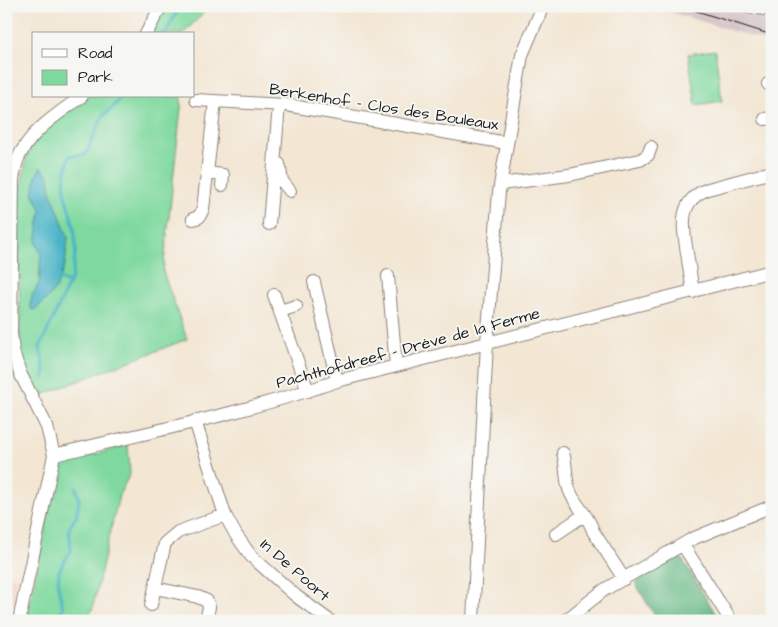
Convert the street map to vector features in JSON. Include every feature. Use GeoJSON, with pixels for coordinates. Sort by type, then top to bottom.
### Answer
{"type":"FeatureCollection","features":[{"type":"Feature","properties":{"kind":"street"},"geometry":{"type":"LineString","coordinates":[[147,32],[161,6]]}},
{"type":"Feature","properties":{"kind":"street"},"geometry":{"type":"LineString","coordinates":[[473,621],[487,342],[500,188],[522,54],[542,6]]}},
{"type":"Feature","properties":{"kind":"street"},"geometry":{"type":"LineString","coordinates":[[751,7],[772,10]]}},
{"type":"Feature","properties":{"kind":"street"},"geometry":{"type":"LineString","coordinates":[[19,621],[54,455],[47,427],[24,380],[13,351],[11,334],[13,180],[17,161],[39,128],[79,98]]}},
{"type":"Feature","properties":{"kind":"street","name":"Berkenhof - Clos des Bouleaux"},"geometry":{"type":"LineString","coordinates":[[196,100],[282,105],[507,143]]}},
{"type":"Feature","properties":{"kind":"street"},"geometry":{"type":"LineString","coordinates":[[193,219],[199,217],[203,209],[215,102]]}},
{"type":"Feature","properties":{"kind":"street"},"geometry":{"type":"LineString","coordinates":[[282,105],[279,165],[282,182],[290,191]]}},
{"type":"Feature","properties":{"kind":"street"},"geometry":{"type":"LineString","coordinates":[[269,224],[282,105]]}},
{"type":"Feature","properties":{"kind":"street"},"geometry":{"type":"LineString","coordinates":[[500,188],[640,160],[648,155],[651,147]]}},
{"type":"Feature","properties":{"kind":"street"},"geometry":{"type":"LineString","coordinates":[[693,292],[683,228],[684,215],[691,200],[700,192],[708,189],[772,172]]}},
{"type":"Feature","properties":{"kind":"street"},"geometry":{"type":"LineString","coordinates":[[207,174],[223,175],[222,185]]}},
{"type":"Feature","properties":{"kind":"street"},"geometry":{"type":"LineString","coordinates":[[500,188],[572,180]]}},
{"type":"Feature","properties":{"kind":"street","name":"Pachthofdreef - Drève de la Ferme"},"geometry":{"type":"LineString","coordinates":[[54,455],[195,421],[308,391],[337,381],[487,342],[772,272]]}},
{"type":"Feature","properties":{"kind":"street"},"geometry":{"type":"LineString","coordinates":[[388,276],[396,366]]}},
{"type":"Feature","properties":{"kind":"street"},"geometry":{"type":"LineString","coordinates":[[314,282],[337,381]]}},
{"type":"Feature","properties":{"kind":"street"},"geometry":{"type":"LineString","coordinates":[[274,294],[308,391]]}},
{"type":"Feature","properties":{"kind":"street"},"geometry":{"type":"LineString","coordinates":[[280,311],[296,306]]}},
{"type":"Feature","properties":{"kind":"street","name":"In De Poort"},"geometry":{"type":"LineString","coordinates":[[195,421],[225,516],[251,556],[296,596],[330,621]]}},
{"type":"Feature","properties":{"kind":"street"},"geometry":{"type":"LineString","coordinates":[[563,453],[566,462],[568,487],[576,504],[591,524],[593,531],[624,579]]}},
{"type":"Feature","properties":{"kind":"street"},"geometry":{"type":"LineString","coordinates":[[565,621],[604,590],[683,545],[772,506]]}},
{"type":"Feature","properties":{"kind":"street"},"geometry":{"type":"LineString","coordinates":[[556,534],[584,515]]}},
{"type":"Feature","properties":{"kind":"street"},"geometry":{"type":"LineString","coordinates":[[151,605],[166,542],[178,532],[225,516]]}},
{"type":"Feature","properties":{"kind":"street"},"geometry":{"type":"LineString","coordinates":[[683,545],[731,621]]}},
{"type":"Feature","properties":{"kind":"street"},"geometry":{"type":"LineString","coordinates":[[155,588],[198,597],[208,602],[209,607],[206,621]]}},
{"type":"Feature","properties":{"kind":"shaded area"},"geometry":{"type":"Polygon","coordinates":[[[651,6],[729,6],[772,20],[772,43],[651,6]]]}},
{"type":"Feature","properties":{"kind":"shaded area"},"geometry":{"type":"Polygon","coordinates":[[[6,574],[19,577],[9,621],[6,621],[6,574]]]}},
{"type":"Feature","properties":{"kind":"green space"},"geometry":{"type":"Polygon","coordinates":[[[167,6],[210,6],[185,32],[151,32],[167,6]]]}},
{"type":"Feature","properties":{"kind":"green space"},"geometry":{"type":"Polygon","coordinates":[[[715,50],[722,101],[696,105],[688,54],[715,50]]]}},
{"type":"Feature","properties":{"kind":"green space"},"geometry":{"type":"Polygon","coordinates":[[[83,98],[181,98],[163,272],[187,339],[37,397],[20,351],[19,197],[27,156],[42,131],[83,98]]]}},
{"type":"Feature","properties":{"kind":"green space"},"geometry":{"type":"Polygon","coordinates":[[[128,445],[130,474],[119,495],[92,610],[86,621],[26,621],[59,465],[128,445]]]}},
{"type":"Feature","properties":{"kind":"green space"},"geometry":{"type":"Polygon","coordinates":[[[679,554],[720,621],[658,621],[635,583],[679,554]]]}},
{"type":"Feature","properties":{"kind":"water"},"geometry":{"type":"Polygon","coordinates":[[[41,167],[49,176],[51,192],[68,237],[65,265],[56,288],[35,310],[31,309],[30,304],[39,283],[41,254],[36,242],[41,209],[33,193],[36,176],[41,167]]]}},
{"type":"Feature","properties":{"kind":"waterway"},"geometry":{"type":"LineString","coordinates":[[166,32],[180,6]]}},
{"type":"Feature","properties":{"kind":"waterway"},"geometry":{"type":"LineString","coordinates":[[43,378],[45,373],[40,347],[72,277],[76,249],[74,227],[66,199],[64,182],[69,156],[85,155],[103,116],[122,98]]}},
{"type":"Feature","properties":{"kind":"waterway"},"geometry":{"type":"LineString","coordinates":[[59,279],[69,283]]}},
{"type":"Feature","properties":{"kind":"waterway"},"geometry":{"type":"LineString","coordinates":[[55,621],[63,608],[58,586],[59,571],[71,550],[69,528],[76,517],[79,500],[76,487]]}},
{"type":"Feature","properties":{"kind":"tram line"},"geometry":{"type":"LineString","coordinates":[[681,6],[772,35]]}}]}
